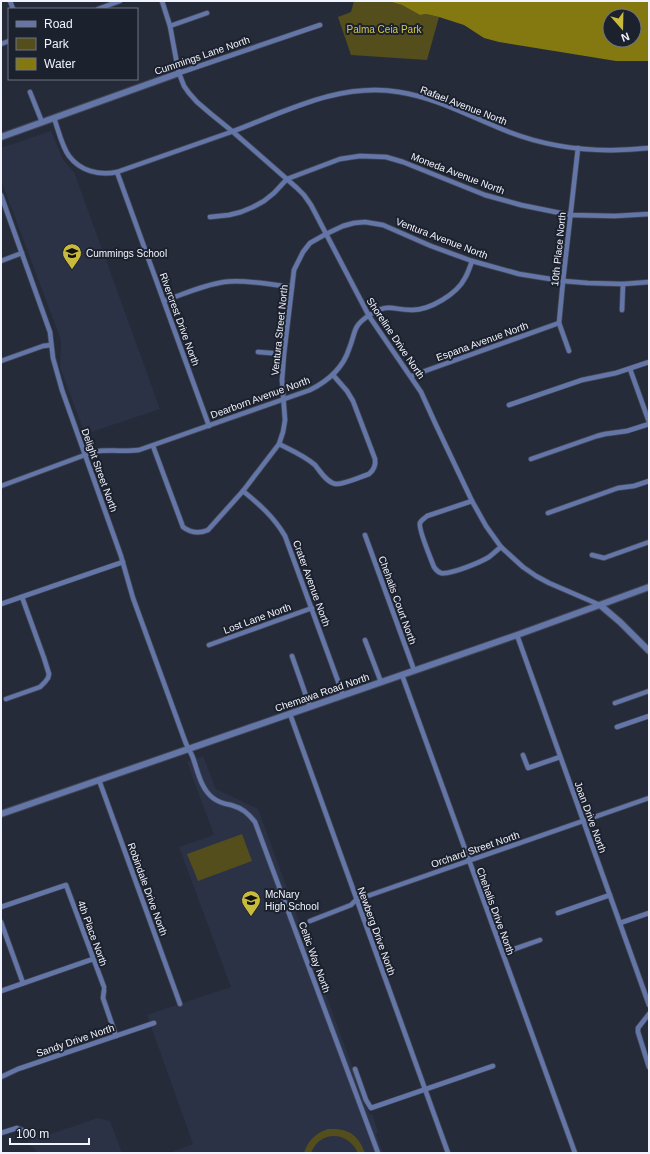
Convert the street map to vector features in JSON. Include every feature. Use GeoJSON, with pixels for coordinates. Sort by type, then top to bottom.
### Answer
{"type":"FeatureCollection","features":[{"type":"Feature","properties":{"kind":"street"},"geometry":{"type":"LineString","coordinates":[[101,8],[120,1]]}},
{"type":"Feature","properties":{"kind":"street","name":"Shoreline Drive North"},"geometry":{"type":"LineString","coordinates":[[162,1],[170,26],[176,64],[184,86],[197,102],[287,179],[308,200],[369,316],[421,392],[472,501],[486,526],[501,547],[523,567],[536,576],[600,605]]}},
{"type":"Feature","properties":{"kind":"street"},"geometry":{"type":"LineString","coordinates":[[170,26],[207,13]]}},
{"type":"Feature","properties":{"kind":"street","name":"Cummings Lane North"},"geometry":{"type":"LineString","coordinates":[[1,137],[179,73],[320,25]]}},
{"type":"Feature","properties":{"kind":"street","name":"Rafael Avenue North"},"geometry":{"type":"LineString","coordinates":[[117,172],[332,94],[353,91],[398,91],[422,97],[522,136],[540,141],[578,148],[611,150],[649,148]]}},
{"type":"Feature","properties":{"kind":"street"},"geometry":{"type":"LineString","coordinates":[[30,92],[42,122]]}},
{"type":"Feature","properties":{"kind":"street"},"geometry":{"type":"LineString","coordinates":[[54,118],[68,156],[77,164],[88,171],[95,173],[110,174],[117,172]]}},
{"type":"Feature","properties":{"kind":"street","name":"10th Place North"},"geometry":{"type":"LineString","coordinates":[[569,351],[560,323],[563,281],[578,148]]}},
{"type":"Feature","properties":{"kind":"street","name":"Moneda Avenue North"},"geometry":{"type":"LineString","coordinates":[[287,179],[340,159],[360,156],[386,157],[403,162],[485,195],[521,205],[570,215],[616,216],[649,214]]}},
{"type":"Feature","properties":{"kind":"street","name":"Rivercrest Drive North"},"geometry":{"type":"LineString","coordinates":[[117,172],[209,426]]}},
{"type":"Feature","properties":{"kind":"street"},"geometry":{"type":"LineString","coordinates":[[210,217],[241,212],[253,207],[274,193],[287,179]]}},
{"type":"Feature","properties":{"kind":"street","name":"Delight Street North"},"geometry":{"type":"LineString","coordinates":[[1,195],[50,332],[51,345],[57,373],[176,719],[184,741],[189,749]]}},
{"type":"Feature","properties":{"kind":"street","name":"Ventura Avenue North"},"geometry":{"type":"LineString","coordinates":[[326,234],[343,226],[365,222],[383,225],[431,246],[472,261],[520,274],[563,281],[588,283],[623,284],[649,282]]}},
{"type":"Feature","properties":{"kind":"street","name":"Ventura Street North"},"geometry":{"type":"LineString","coordinates":[[154,446],[183,527],[196,533],[204,532],[212,526],[243,491],[279,444],[285,420],[282,380],[294,270],[303,252],[310,243],[326,234]]}},
{"type":"Feature","properties":{"kind":"street"},"geometry":{"type":"LineString","coordinates":[[1,261],[22,253]]}},
{"type":"Feature","properties":{"kind":"street","name":"Dearborn Avenue North"},"geometry":{"type":"LineString","coordinates":[[1,486],[102,450],[126,452],[154,446],[310,390],[323,383],[333,375],[344,360],[349,350],[356,326],[369,316],[385,307],[414,310],[439,302],[457,290],[465,279],[472,261]]}},
{"type":"Feature","properties":{"kind":"street"},"geometry":{"type":"LineString","coordinates":[[164,301],[209,285],[225,282],[240,282],[292,288]]}},
{"type":"Feature","properties":{"kind":"street"},"geometry":{"type":"LineString","coordinates":[[622,310],[623,284]]}},
{"type":"Feature","properties":{"kind":"street","name":"Espana Avenue North"},"geometry":{"type":"LineString","coordinates":[[411,376],[560,323]]}},
{"type":"Feature","properties":{"kind":"street"},"geometry":{"type":"LineString","coordinates":[[1,361],[43,346],[51,345]]}},
{"type":"Feature","properties":{"kind":"street"},"geometry":{"type":"LineString","coordinates":[[258,352],[284,354]]}},
{"type":"Feature","properties":{"kind":"street"},"geometry":{"type":"LineString","coordinates":[[509,405],[582,380],[616,373],[649,362]]}},
{"type":"Feature","properties":{"kind":"street"},"geometry":{"type":"LineString","coordinates":[[531,459],[597,436],[627,431],[649,423],[630,369]]}},
{"type":"Feature","properties":{"kind":"street"},"geometry":{"type":"LineString","coordinates":[[279,444],[305,458],[332,483],[341,483],[369,474],[373,471],[375,467],[375,459],[353,401],[347,391],[333,375]]}},
{"type":"Feature","properties":{"kind":"street"},"geometry":{"type":"LineString","coordinates":[[548,513],[618,488],[634,486],[649,481]]}},
{"type":"Feature","properties":{"kind":"street","name":"Crater Avenue North"},"geometry":{"type":"LineString","coordinates":[[243,491],[270,515],[281,530],[292,554],[343,695]]}},
{"type":"Feature","properties":{"kind":"street"},"geometry":{"type":"LineString","coordinates":[[472,501],[427,516],[420,522],[420,530],[434,567],[441,573],[451,572],[480,562],[501,547]]}},
{"type":"Feature","properties":{"kind":"street","name":"Chehalis Court North"},"geometry":{"type":"LineString","coordinates":[[366,535],[414,670]]}},
{"type":"Feature","properties":{"kind":"street"},"geometry":{"type":"LineString","coordinates":[[592,555],[604,558],[649,542]]}},
{"type":"Feature","properties":{"kind":"street"},"geometry":{"type":"LineString","coordinates":[[1,604],[123,562]]}},
{"type":"Feature","properties":{"kind":"street","name":"Chemawa Road North"},"geometry":{"type":"LineString","coordinates":[[1,814],[517,635],[649,587]]}},
{"type":"Feature","properties":{"kind":"street"},"geometry":{"type":"LineString","coordinates":[[6,699],[40,686],[48,678],[44,658],[22,597]]}},
{"type":"Feature","properties":{"kind":"street"},"geometry":{"type":"LineString","coordinates":[[600,605],[620,622],[649,651]]}},
{"type":"Feature","properties":{"kind":"street","name":"Lost Lane North"},"geometry":{"type":"LineString","coordinates":[[209,645],[312,608]]}},
{"type":"Feature","properties":{"kind":"street","name":"Joan Drive North"},"geometry":{"type":"LineString","coordinates":[[517,635],[649,1005]]}},
{"type":"Feature","properties":{"kind":"street"},"geometry":{"type":"LineString","coordinates":[[365,640],[381,682]]}},
{"type":"Feature","properties":{"kind":"street"},"geometry":{"type":"LineString","coordinates":[[292,656],[310,707]]}},
{"type":"Feature","properties":{"kind":"street","name":"Chehalis Drive North"},"geometry":{"type":"LineString","coordinates":[[402,675],[468,861],[575,1153]]}},
{"type":"Feature","properties":{"kind":"street"},"geometry":{"type":"LineString","coordinates":[[615,703],[649,691]]}},
{"type":"Feature","properties":{"kind":"street","name":"Newberg Drive North"},"geometry":{"type":"LineString","coordinates":[[290,714],[448,1153]]}},
{"type":"Feature","properties":{"kind":"street"},"geometry":{"type":"LineString","coordinates":[[617,727],[649,716]]}},
{"type":"Feature","properties":{"kind":"street","name":"Celtic Way North"},"geometry":{"type":"LineString","coordinates":[[189,749],[203,785],[210,795],[219,802],[244,810],[255,822],[378,1153]]}},
{"type":"Feature","properties":{"kind":"street"},"geometry":{"type":"LineString","coordinates":[[523,755],[528,768],[560,757]]}},
{"type":"Feature","properties":{"kind":"street","name":"Robindale Drive North"},"geometry":{"type":"LineString","coordinates":[[99,780],[180,1004]]}},
{"type":"Feature","properties":{"kind":"street","name":"Orchard Street North"},"geometry":{"type":"LineString","coordinates":[[310,920],[351,905],[356,900],[649,798]]}},
{"type":"Feature","properties":{"kind":"street","name":"4th Place North"},"geometry":{"type":"LineString","coordinates":[[1,907],[66,885],[104,988],[103,998],[116,1036]]}},
{"type":"Feature","properties":{"kind":"street"},"geometry":{"type":"LineString","coordinates":[[558,913],[610,895]]}},
{"type":"Feature","properties":{"kind":"street"},"geometry":{"type":"LineString","coordinates":[[620,923],[649,913]]}},
{"type":"Feature","properties":{"kind":"street"},"geometry":{"type":"LineString","coordinates":[[1,922],[23,983]]}},
{"type":"Feature","properties":{"kind":"street"},"geometry":{"type":"LineString","coordinates":[[502,953],[540,940]]}},
{"type":"Feature","properties":{"kind":"street"},"geometry":{"type":"LineString","coordinates":[[1,991],[93,959]]}},
{"type":"Feature","properties":{"kind":"street"},"geometry":{"type":"LineString","coordinates":[[649,1014],[638,1028],[638,1032],[649,1066]]}},
{"type":"Feature","properties":{"kind":"street","name":"Sandy Drive North"},"geometry":{"type":"LineString","coordinates":[[1,1077],[18,1069],[154,1023]]}},
{"type":"Feature","properties":{"kind":"street"},"geometry":{"type":"LineString","coordinates":[[355,1069],[370,1108],[493,1066]]}},
{"type":"Feature","properties":{"kind":"street"},"geometry":{"type":"LineString","coordinates":[[1,1133],[17,1128],[27,1132]]}},
{"type":"Feature","properties":{"kind":"shaded area","name":"Cummings School"},"geometry":{"type":"Polygon","coordinates":[[[51,131],[63,160],[74,172],[160,409],[85,434],[60,367],[61,340],[1,180],[1,148],[51,131]]]}},
{"type":"Feature","properties":{"kind":"shaded area","name":"McNary High School"},"geometry":{"type":"Polygon","coordinates":[[[203,756],[216,789],[258,809],[370,1115],[373,1114],[378,1132],[376,1134],[383,1153],[170,1153],[193,1144],[147,1015],[231,987],[179,847],[214,835],[187,762],[203,756]]]}},
{"type":"Feature","properties":{"kind":"shaded area"},"geometry":{"type":"Polygon","coordinates":[[[98,1118],[110,1121],[122,1153],[38,1153],[27,1142],[36,1137],[45,1136],[98,1118]]]}},
{"type":"Feature","properties":{"kind":"green space","name":"Palma Ceia Park"},"geometry":{"type":"Polygon","coordinates":[[[354,1],[388,1],[402,5],[420,15],[426,14],[439,17],[427,60],[351,55],[338,17],[351,12],[354,1]]]}},
{"type":"Feature","properties":{"kind":"green space"},"geometry":{"type":"Polygon","coordinates":[[[242,834],[252,861],[198,881],[187,854],[242,834]]]}},
{"type":"Feature","properties":{"kind":"green space"},"geometry":{"type":"Polygon","coordinates":[[[328,1129],[347,1131],[359,1141],[365,1153],[358,1153],[348,1140],[334,1136],[321,1140],[315,1145],[311,1153],[304,1153],[308,1144],[313,1138],[328,1129]]]}},
{"type":"Feature","properties":{"kind":"water"},"geometry":{"type":"Polygon","coordinates":[[[388,1],[649,1],[649,61],[616,61],[499,42],[484,38],[464,25],[426,14],[420,15],[402,5],[388,1]]]}},
{"type":"Feature","properties":{"kind":"place","name":"Cummings School"},"geometry":{"type":"Point","coordinates":[72,270]}},
{"type":"Feature","properties":{"kind":"place","name":"McNary High School"},"geometry":{"type":"Point","coordinates":[251,917]}}]}
